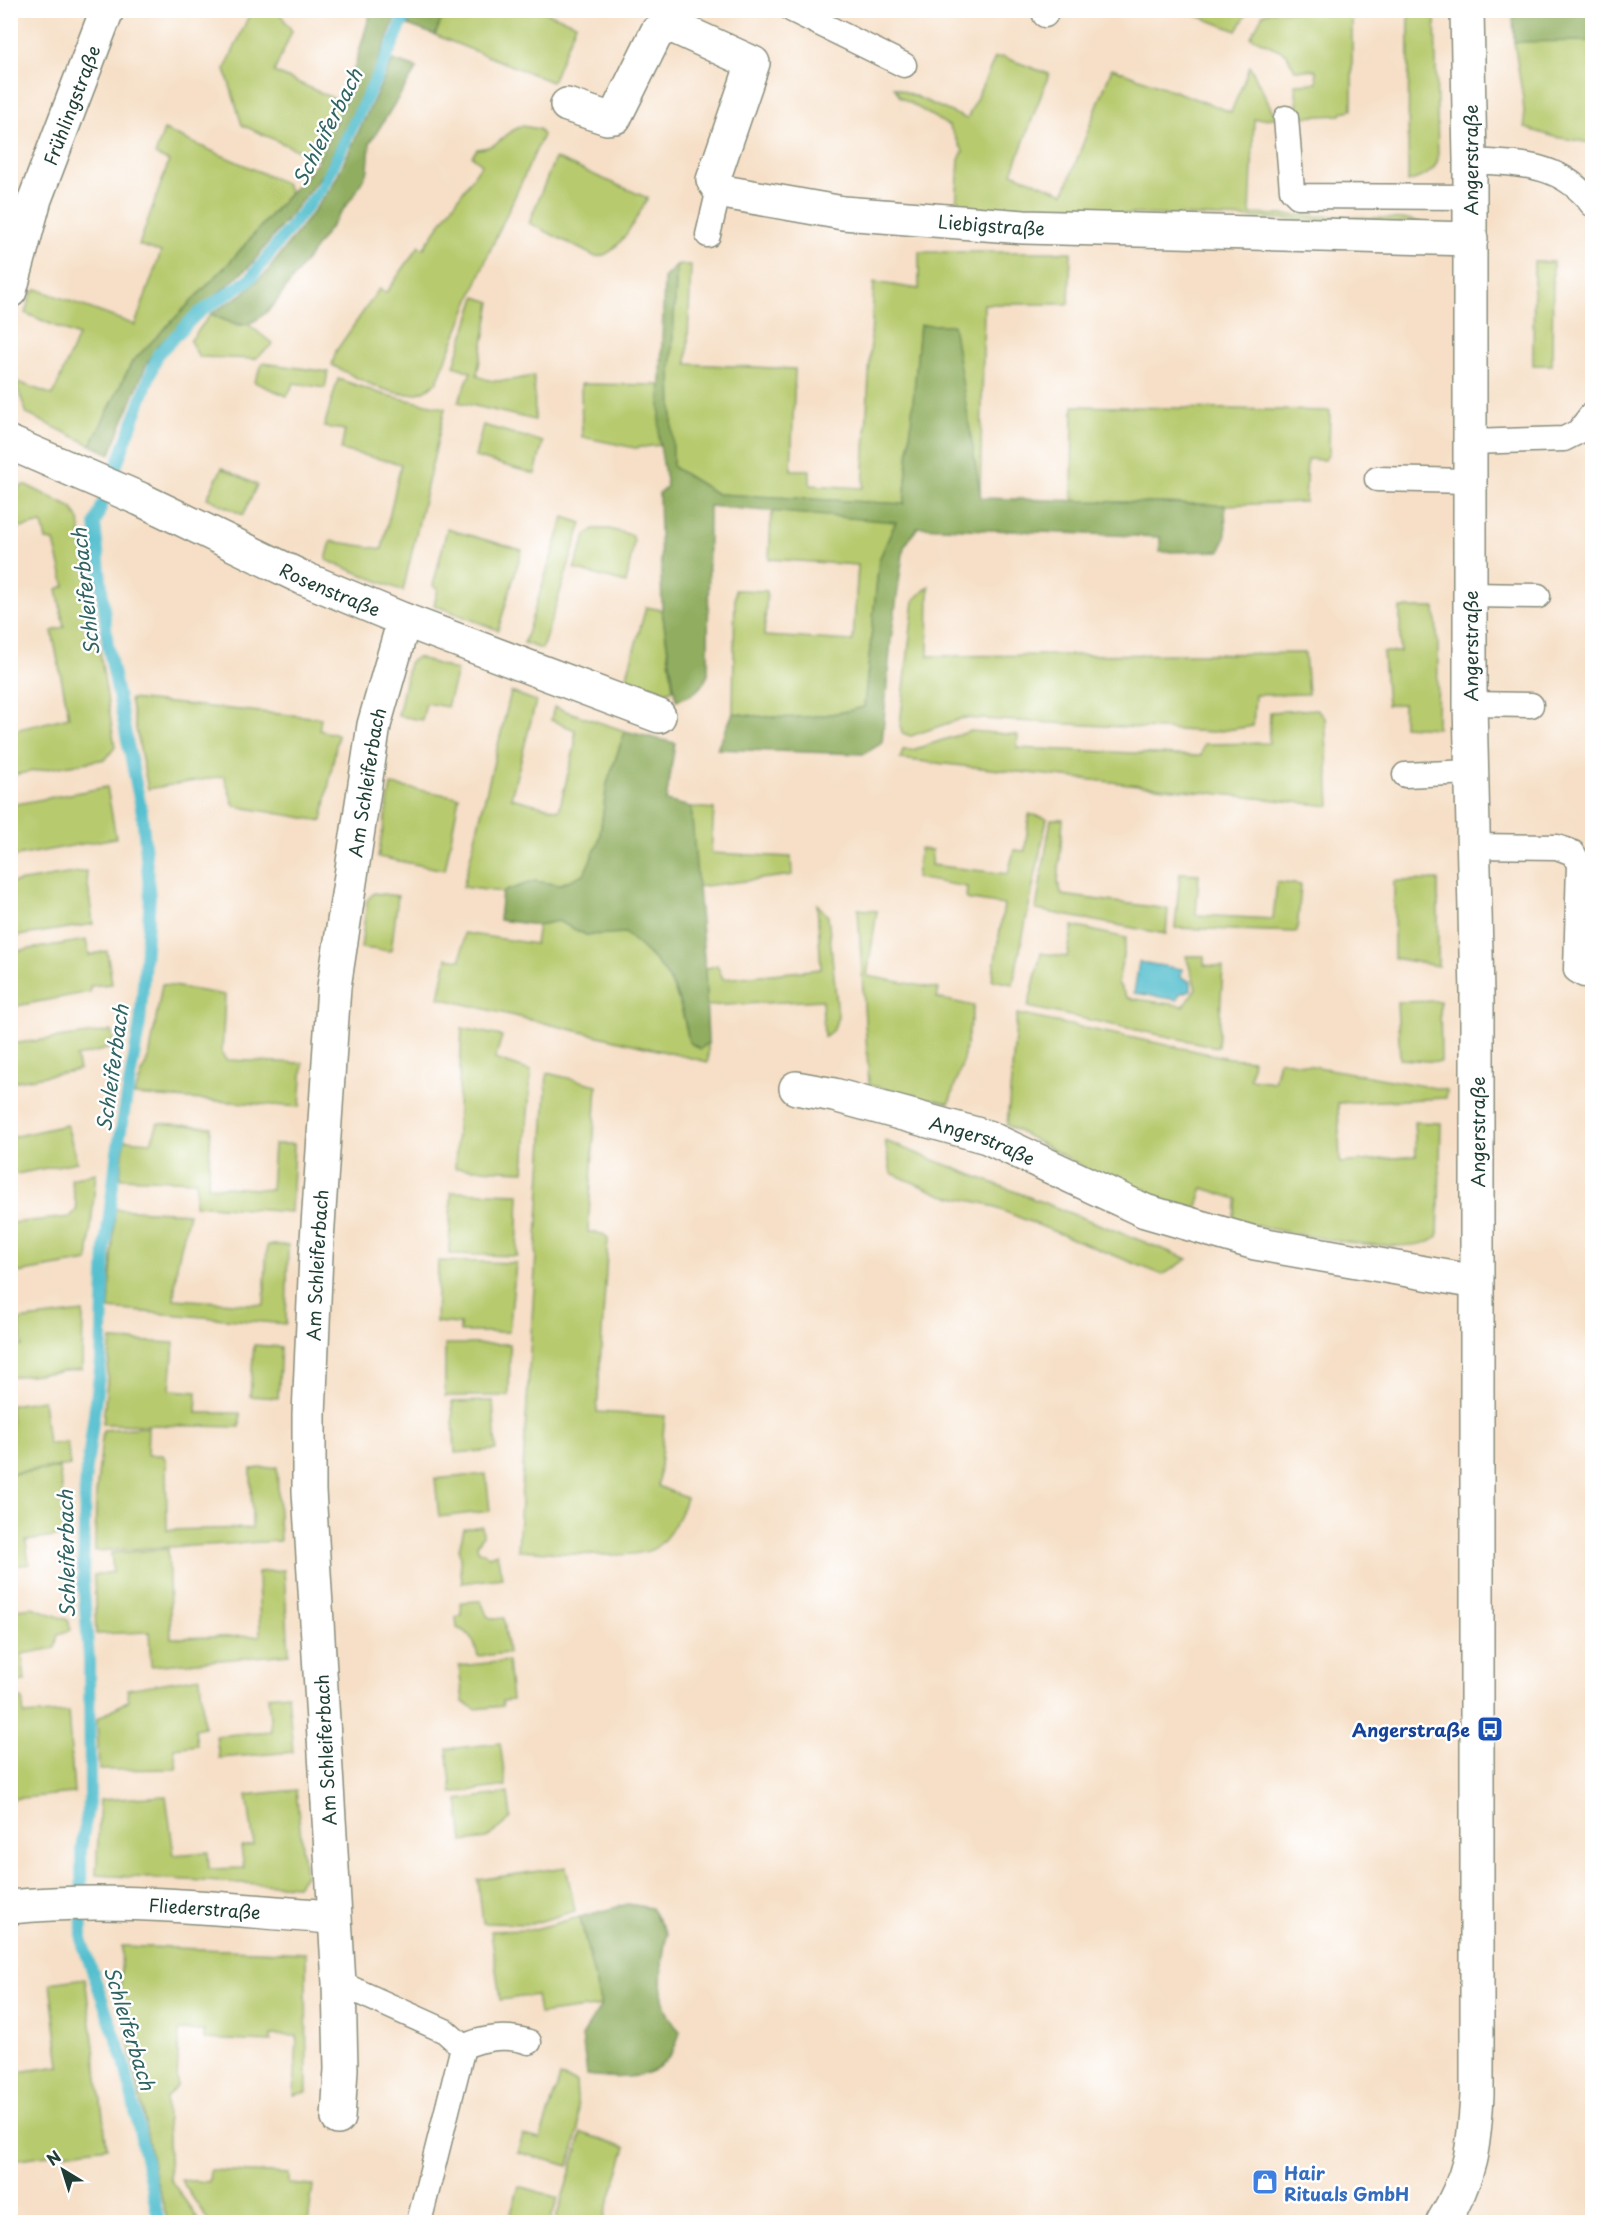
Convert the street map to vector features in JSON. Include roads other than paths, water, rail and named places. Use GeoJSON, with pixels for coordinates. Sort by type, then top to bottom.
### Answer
{"type":"FeatureCollection","features":[{"type":"Feature","properties":{"kind":"street","name":"Frühlingstraße"},"geometry":{"type":"LineString","coordinates":[[10,291],[23,193],[107,10]]}},
{"type":"Feature","properties":{"kind":"street","name":"Angerstraße"},"geometry":{"type":"LineString","coordinates":[[1443,2223],[1459,2196],[1470,2166],[1477,2095],[1479,1603],[1476,1282],[1477,994],[1470,704],[1471,238],[1467,10]]}},
{"type":"Feature","properties":{"kind":"street"},"geometry":{"type":"LineString","coordinates":[[567,105],[607,118],[615,117],[657,32],[672,26],[695,22],[753,63],[713,180],[719,189]]}},
{"type":"Feature","properties":{"kind":"street","name":"Liebigstraße"},"geometry":{"type":"LineString","coordinates":[[719,189],[843,213],[1024,227],[1471,238]]}},
{"type":"Feature","properties":{"kind":"street","name":"Rosenstraße"},"geometry":{"type":"LineString","coordinates":[[10,443],[140,499],[267,563],[404,620],[659,716]]}},
{"type":"Feature","properties":{"kind":"street","name":"Am Schleiferbach"},"geometry":{"type":"LineString","coordinates":[[333,1917],[309,1491],[309,1415],[316,1255],[334,987],[374,725],[404,620]]}},
{"type":"Feature","properties":{"kind":"street","name":"Angerstraße"},"geometry":{"type":"LineString","coordinates":[[796,1088],[834,1095],[987,1137],[1145,1211],[1233,1237],[1255,1243],[1476,1282]]}},
{"type":"Feature","properties":{"kind":"street","name":"Fliederstraße"},"geometry":{"type":"LineString","coordinates":[[10,1907],[58,1902],[122,1901],[333,1917]]}},
{"type":"Feature","properties":{"kind":"street"},"geometry":{"type":"LineString","coordinates":[[333,1917],[339,1983],[341,2069],[338,2118]]}},
{"type":"Feature","properties":{"kind":"lane"},"geometry":{"type":"LineString","coordinates":[[792,10],[904,65]]}},
{"type":"Feature","properties":{"kind":"lane"},"geometry":{"type":"LineString","coordinates":[[1286,118],[1292,190],[1298,196],[1470,197]]}},
{"type":"Feature","properties":{"kind":"lane"},"geometry":{"type":"LineString","coordinates":[[1470,161],[1534,166],[1562,175],[1573,182],[1593,204]]}},
{"type":"Feature","properties":{"kind":"lane"},"geometry":{"type":"LineString","coordinates":[[708,235],[719,189]]}},
{"type":"Feature","properties":{"kind":"lane"},"geometry":{"type":"LineString","coordinates":[[1470,442],[1564,439],[1578,432],[1593,414]]}},
{"type":"Feature","properties":{"kind":"lane"},"geometry":{"type":"LineString","coordinates":[[1377,479],[1470,481]]}},
{"type":"Feature","properties":{"kind":"lane"},"geometry":{"type":"LineString","coordinates":[[1469,595],[1538,596]]}},
{"type":"Feature","properties":{"kind":"lane"},"geometry":{"type":"LineString","coordinates":[[1470,704],[1532,705]]}},
{"type":"Feature","properties":{"kind":"lane"},"geometry":{"type":"LineString","coordinates":[[1405,775],[1471,772]]}},
{"type":"Feature","properties":{"kind":"lane"},"geometry":{"type":"LineString","coordinates":[[1473,846],[1557,847],[1573,853],[1579,864],[1576,970],[1584,975],[1593,975]]}},
{"type":"Feature","properties":{"kind":"lane"},"geometry":{"type":"LineString","coordinates":[[339,1983],[445,2031],[463,2047]]}},
{"type":"Feature","properties":{"kind":"lane"},"geometry":{"type":"LineString","coordinates":[[419,2223],[463,2047],[477,2040],[493,2038],[519,2039],[530,2043]]}},
{"type":"Feature","properties":{"kind":"water"},"geometry":{"type":"Polygon","coordinates":[[[1139,962],[1182,969],[1181,977],[1191,982],[1191,990],[1179,994],[1178,1000],[1134,993],[1139,962]]]}},
{"type":"Feature","properties":{"kind":"waterway","name":"Schleiferbach"},"geometry":{"type":"LineString","coordinates":[[159,2222],[124,2061],[82,1942],[81,1849],[90,1796],[89,1660],[83,1579],[85,1482],[101,1361],[105,1247],[117,1152],[140,1023],[150,898],[142,813],[108,646],[95,524],[158,354],[196,315],[250,279],[323,186],[394,42],[407,10]]}},
{"type":"Feature","properties":{"kind":"place","name":"Angerstraße"},"geometry":{"type":"Point","coordinates":[1490,1729]}},
{"type":"Feature","properties":{"kind":"place","name":"Hair Rituals GmbH"},"geometry":{"type":"Point","coordinates":[1265,2182]}}]}
